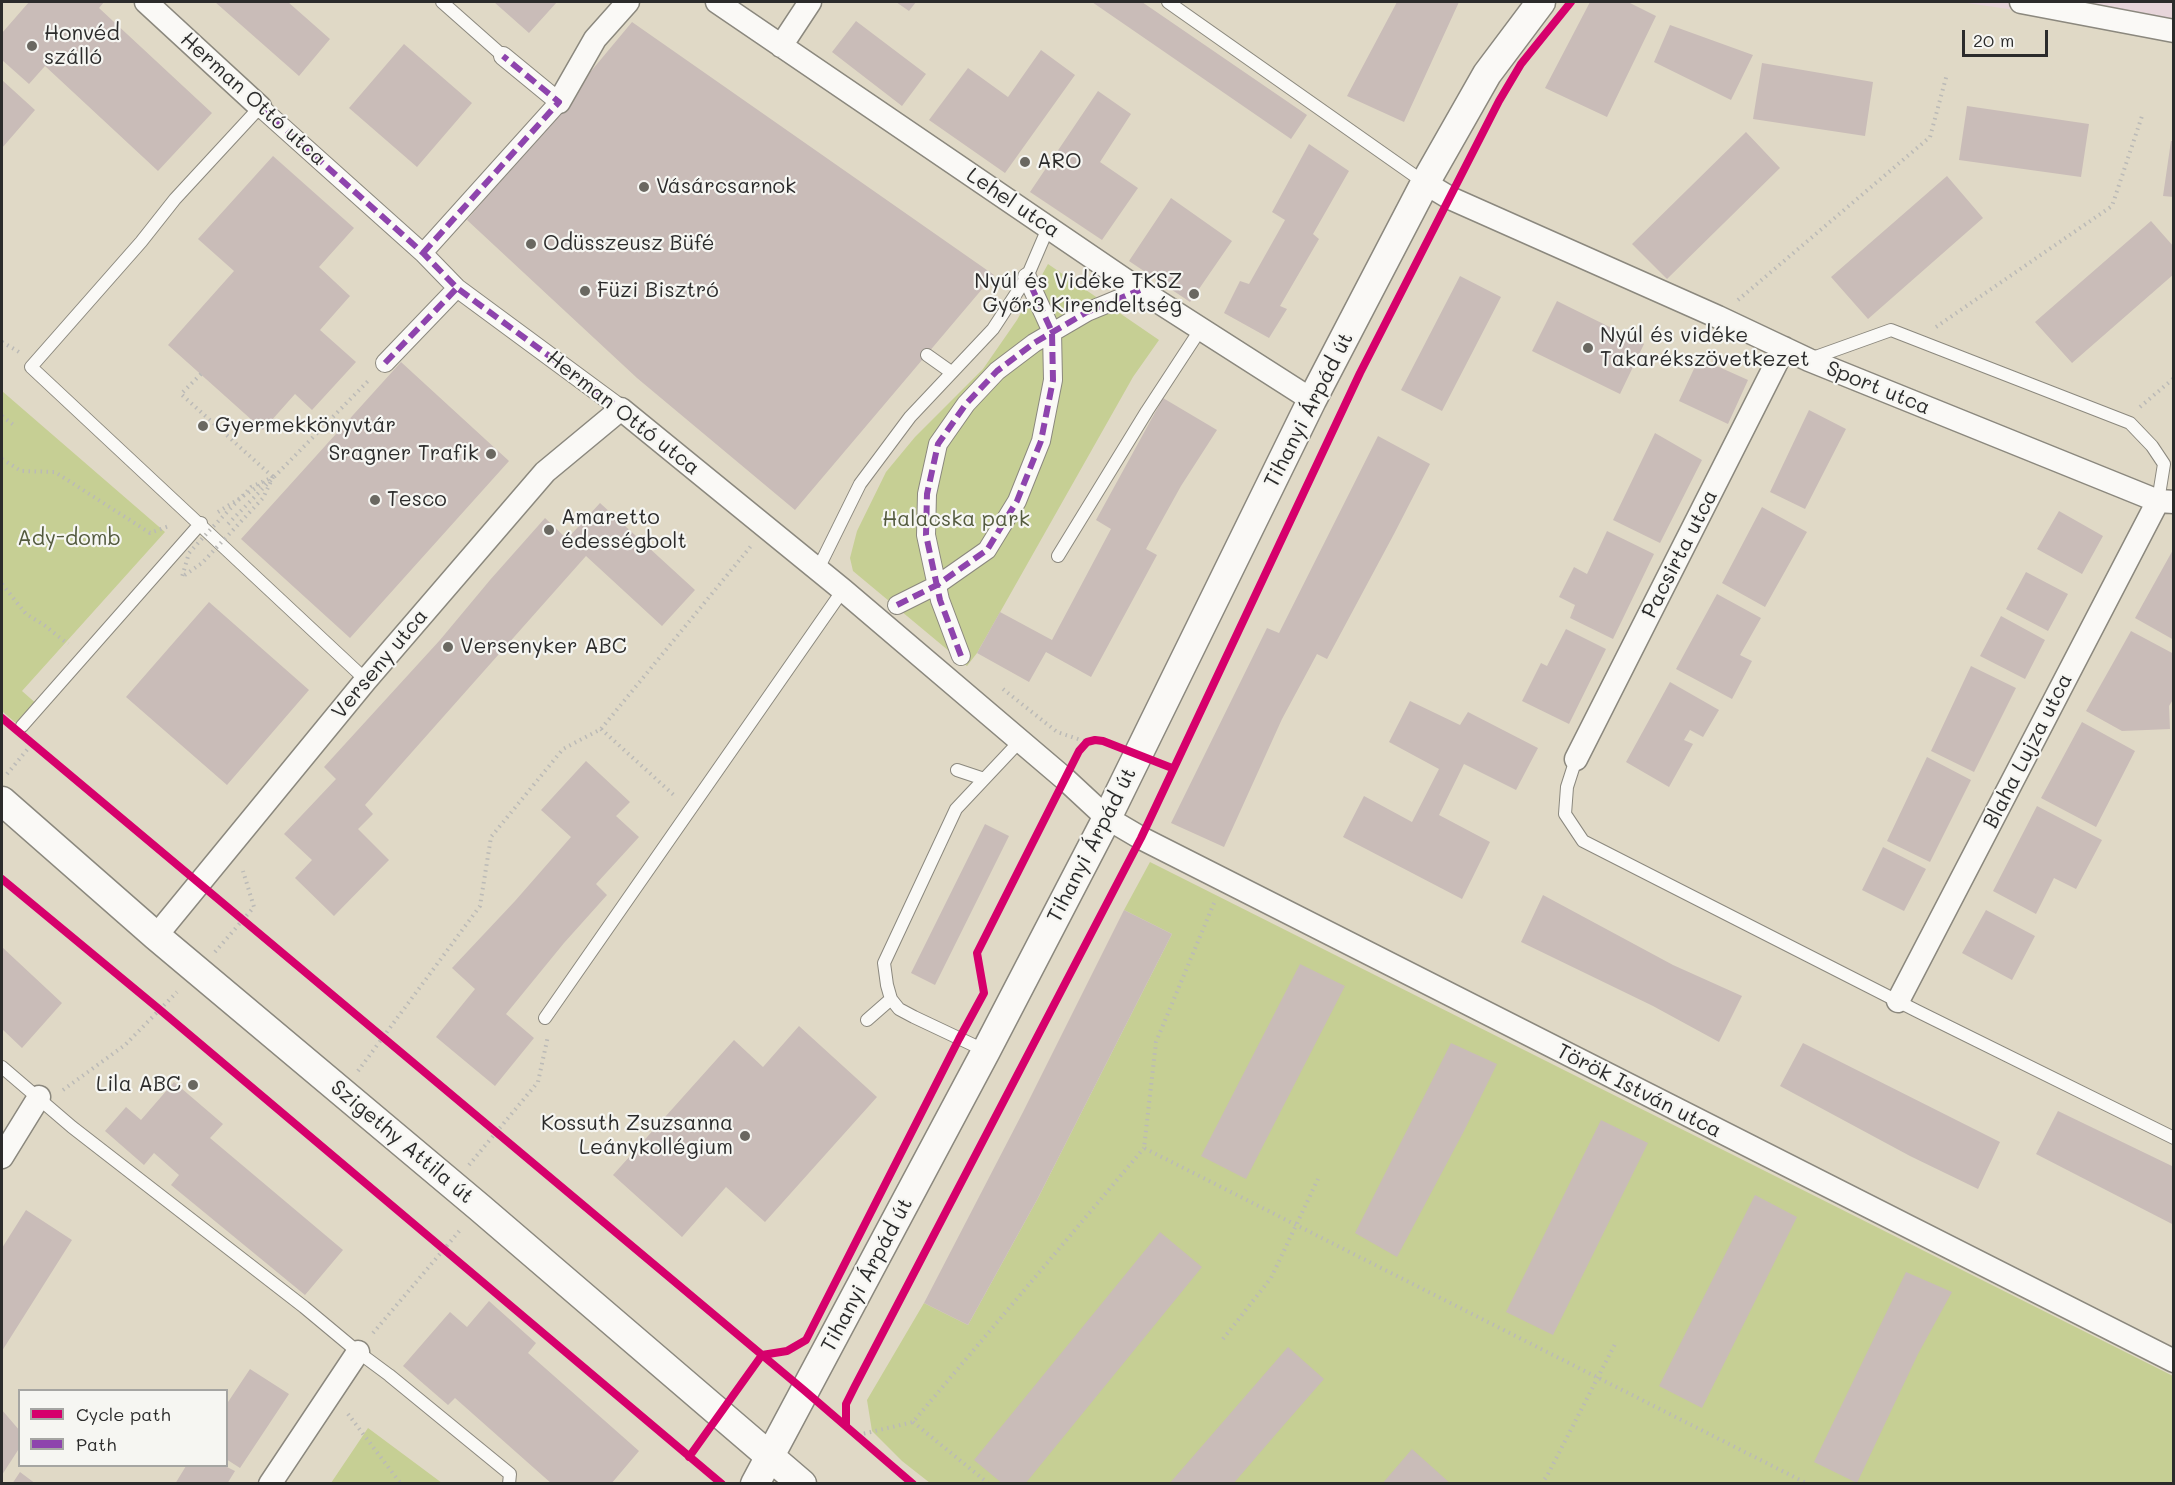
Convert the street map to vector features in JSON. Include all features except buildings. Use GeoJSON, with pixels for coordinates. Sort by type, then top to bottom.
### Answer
{"type":"FeatureCollection","features":[{"type":"Feature","properties":{"kind":"street","name":"Herman Ottó utca"},"geometry":{"type":"LineString","coordinates":[[146,2],[423,253],[457,288],[621,409],[767,527],[1065,779],[1107,818]]}},
{"type":"Feature","properties":{"kind":"street"},"geometry":{"type":"LineString","coordinates":[[423,253],[559,102],[596,39],[628,2]]}},
{"type":"Feature","properties":{"kind":"street","name":"Lehel utca"},"geometry":{"type":"LineString","coordinates":[[717,2],[1140,290],[1312,400]]}},
{"type":"Feature","properties":{"kind":"street"},"geometry":{"type":"LineString","coordinates":[[780,46],[810,2]]}},
{"type":"Feature","properties":{"kind":"street","name":"Tihanyi Árpád út"},"geometry":{"type":"LineString","coordinates":[[755,1484],[986,1051],[1107,818],[1312,400],[1425,183],[1487,74],[1518,2]]}},
{"type":"Feature","properties":{"kind":"street","name":"Tihanyi Árpád út"},"geometry":{"type":"LineString","coordinates":[[1487,74],[1541,2]]}},
{"type":"Feature","properties":{"kind":"street"},"geometry":{"type":"LineString","coordinates":[[2022,2],[2174,31]]}},
{"type":"Feature","properties":{"kind":"street"},"geometry":{"type":"LineString","coordinates":[[503,56],[559,102]]}},
{"type":"Feature","properties":{"kind":"street","name":"Sport utca"},"geometry":{"type":"LineString","coordinates":[[1425,183],[1450,198],[1809,360],[2166,501]]}},
{"type":"Feature","properties":{"kind":"street"},"geometry":{"type":"LineString","coordinates":[[897,605],[937,585],[987,550],[1017,501],[1041,441],[1053,380],[1052,332],[1027,278]]}},
{"type":"Feature","properties":{"kind":"street"},"geometry":{"type":"LineString","coordinates":[[385,363],[457,288]]}},
{"type":"Feature","properties":{"kind":"street"},"geometry":{"type":"LineString","coordinates":[[962,656],[940,600],[926,535],[927,494],[938,444],[966,404],[998,371],[1034,343],[1087,312],[1140,290]]}},
{"type":"Feature","properties":{"kind":"street","name":"Pacsirta utca"},"geometry":{"type":"LineString","coordinates":[[1576,759],[1784,348]]}},
{"type":"Feature","properties":{"kind":"street","name":"Verseny utca"},"geometry":{"type":"LineString","coordinates":[[156,936],[366,680],[545,472],[621,409]]}},
{"type":"Feature","properties":{"kind":"street","name":"Blaha Lujza utca"},"geometry":{"type":"LineString","coordinates":[[1898,1001],[2166,501]]}},
{"type":"Feature","properties":{"kind":"street","name":"Szigethy Attila út"},"geometry":{"type":"LineString","coordinates":[[2,801],[156,936],[342,1091],[802,1484]]}},
{"type":"Feature","properties":{"kind":"street","name":"Török István utca"},"geometry":{"type":"LineString","coordinates":[[1107,818],[1223,880],[2174,1361]]}},
{"type":"Feature","properties":{"kind":"street"},"geometry":{"type":"LineString","coordinates":[[2,1156],[39,1097]]}},
{"type":"Feature","properties":{"kind":"street"},"geometry":{"type":"LineString","coordinates":[[270,1484],[358,1352]]}},
{"type":"Feature","properties":{"kind":"lane"},"geometry":{"type":"LineString","coordinates":[[442,2],[503,56]]}},
{"type":"Feature","properties":{"kind":"lane"},"geometry":{"type":"LineString","coordinates":[[1168,2],[1425,183]]}},
{"type":"Feature","properties":{"kind":"lane"},"geometry":{"type":"LineString","coordinates":[[260,107],[175,199],[141,242],[31,367],[366,680]]}},
{"type":"Feature","properties":{"kind":"lane"},"geometry":{"type":"LineString","coordinates":[[818,569],[860,484],[910,417],[993,329],[1027,278],[1048,228]]}},
{"type":"Feature","properties":{"kind":"lane"},"geometry":{"type":"LineString","coordinates":[[1058,556],[1200,330]]}},
{"type":"Feature","properties":{"kind":"lane"},"geometry":{"type":"LineString","coordinates":[[1809,360],[1891,330],[2130,423],[2152,446],[2164,464],[2166,501]]}},
{"type":"Feature","properties":{"kind":"lane"},"geometry":{"type":"LineString","coordinates":[[927,355],[951,372]]}},
{"type":"Feature","properties":{"kind":"lane"},"geometry":{"type":"LineString","coordinates":[[23,731],[197,520]]}},
{"type":"Feature","properties":{"kind":"lane"},"geometry":{"type":"LineString","coordinates":[[545,1018],[843,590]]}},
{"type":"Feature","properties":{"kind":"lane"},"geometry":{"type":"LineString","coordinates":[[986,1051],[900,1009],[891,999],[884,963],[956,809],[1020,741]]}},
{"type":"Feature","properties":{"kind":"lane"},"geometry":{"type":"LineString","coordinates":[[1576,759],[1567,787],[1565,814],[1583,841],[1898,1001],[2174,1137]]}},
{"type":"Feature","properties":{"kind":"lane"},"geometry":{"type":"LineString","coordinates":[[957,770],[984,780]]}},
{"type":"Feature","properties":{"kind":"lane"},"geometry":{"type":"LineString","coordinates":[[867,1020],[891,999]]}},
{"type":"Feature","properties":{"kind":"lane"},"geometry":{"type":"LineString","coordinates":[[2,1066],[72,1127],[304,1307],[510,1474],[509,1484]]}},
{"type":"Feature","properties":{"kind":"path"},"geometry":{"type":"LineString","coordinates":[[1718,317],[1930,137],[1947,74]]}},
{"type":"Feature","properties":{"kind":"path"},"geometry":{"type":"LineString","coordinates":[[1917,340],[2112,206],[2143,113]]}},
{"type":"Feature","properties":{"kind":"path"},"geometry":{"type":"LineString","coordinates":[[215,537],[385,363]]}},
{"type":"Feature","properties":{"kind":"path"},"geometry":{"type":"LineString","coordinates":[[201,374],[181,394],[273,477]]}},
{"type":"Feature","properties":{"kind":"path"},"geometry":{"type":"LineString","coordinates":[[2124,421],[2174,378]]}},
{"type":"Feature","properties":{"kind":"path"},"geometry":{"type":"LineString","coordinates":[[2,416],[15,426]]}},
{"type":"Feature","properties":{"kind":"path"},"geometry":{"type":"LineString","coordinates":[[2,459],[21,471],[55,472],[150,534],[197,520],[273,477]]}},
{"type":"Feature","properties":{"kind":"path"},"geometry":{"type":"LineString","coordinates":[[273,477],[263,498],[202,563],[182,577],[189,553],[251,487],[273,477]]}},
{"type":"Feature","properties":{"kind":"path"},"geometry":{"type":"LineString","coordinates":[[342,1091],[384,1039],[480,906],[491,837],[563,749],[601,729],[767,527]]}},
{"type":"Feature","properties":{"kind":"path"},"geometry":{"type":"LineString","coordinates":[[2,584],[26,614],[44,625],[83,656]]}},
{"type":"Feature","properties":{"kind":"path"},"geometry":{"type":"LineString","coordinates":[[601,729],[690,810]]}},
{"type":"Feature","properties":{"kind":"path"},"geometry":{"type":"LineString","coordinates":[[23,731],[41,751]]}},
{"type":"Feature","properties":{"kind":"path"},"geometry":{"type":"LineString","coordinates":[[1065,779],[1079,750],[1087,742],[1095,740]]}},
{"type":"Feature","properties":{"kind":"path"},"geometry":{"type":"LineString","coordinates":[[2,781],[32,743]]}},
{"type":"Feature","properties":{"kind":"path"},"geometry":{"type":"LineString","coordinates":[[863,1444],[855,1433],[913,1422],[1144,1148],[1156,1042],[1223,880]]}},
{"type":"Feature","properties":{"kind":"path"},"geometry":{"type":"LineString","coordinates":[[234,912],[252,927]]}},
{"type":"Feature","properties":{"kind":"path"},"geometry":{"type":"LineString","coordinates":[[149,1001],[168,1016]]}},
{"type":"Feature","properties":{"kind":"path"},"geometry":{"type":"LineString","coordinates":[[452,1185],[538,1082],[549,1039],[545,1018]]}},
{"type":"Feature","properties":{"kind":"path"},"geometry":{"type":"LineString","coordinates":[[375,1031],[392,1046]]}},
{"type":"Feature","properties":{"kind":"path"},"geometry":{"type":"LineString","coordinates":[[488,1125],[505,1140]]}},
{"type":"Feature","properties":{"kind":"path"},"geometry":{"type":"LineString","coordinates":[[1144,1148],[1808,1484]]}},
{"type":"Feature","properties":{"kind":"path"},"geometry":{"type":"LineString","coordinates":[[1223,1339],[1271,1278],[1318,1179]]}},
{"type":"Feature","properties":{"kind":"path"},"geometry":{"type":"LineString","coordinates":[[435,1241],[453,1256]]}},
{"type":"Feature","properties":{"kind":"path"},"geometry":{"type":"LineString","coordinates":[[358,1352],[444,1248]]}},
{"type":"Feature","properties":{"kind":"path"},"geometry":{"type":"LineString","coordinates":[[1541,1484],[1615,1344]]}},
{"type":"Feature","properties":{"kind":"path"},"geometry":{"type":"LineString","coordinates":[[331,1391],[401,1484]]}},
{"type":"Feature","properties":{"kind":"path"},"geometry":{"type":"LineString","coordinates":[[913,1422],[989,1484]]}},
{"type":"Feature","properties":{"kind":"shaded area"},"geometry":{"type":"Polygon","coordinates":[[[1960,2],[2173,2],[2173,33],[1960,2]]]}},
{"type":"Feature","properties":{"kind":"green space","name":"Halacska park"},"geometry":{"type":"Polygon","coordinates":[[[1048,264],[1159,340],[1133,377],[977,653],[967,666],[853,571],[850,558],[857,531],[886,472],[915,437],[983,369],[1017,320],[1048,264]]]}},
{"type":"Feature","properties":{"kind":"green space","name":"Ady-domb"},"geometry":{"type":"Polygon","coordinates":[[[2,391],[165,532],[22,691],[39,706],[17,724],[2,711],[2,391]]]}},
{"type":"Feature","properties":{"kind":"green space"},"geometry":{"type":"Polygon","coordinates":[[[1150,862],[2173,1376],[2173,1483],[930,1483],[902,1461],[872,1431],[867,1400],[924,1303],[968,1325],[1038,1198],[1172,934],[1124,910],[1150,862]]]}},
{"type":"Feature","properties":{"kind":"green space"},"geometry":{"type":"Polygon","coordinates":[[[368,1428],[442,1483],[331,1483],[368,1428]]]}},
{"type":"Feature","properties":{"kind":"marked path"},"geometry":{"type":"LineString","coordinates":[[423,253],[559,102],[503,56]]}},
{"type":"Feature","properties":{"kind":"marked path"},"geometry":{"type":"LineString","coordinates":[[260,107],[423,253],[457,288],[621,409]]}},
{"type":"Feature","properties":{"kind":"marked path"},"geometry":{"type":"LineString","coordinates":[[897,605],[937,585],[987,550],[1017,501],[1041,441],[1053,380],[1052,332],[1027,277]]}},
{"type":"Feature","properties":{"kind":"marked path"},"geometry":{"type":"LineString","coordinates":[[385,363],[457,288]]}},
{"type":"Feature","properties":{"kind":"marked path"},"geometry":{"type":"LineString","coordinates":[[961,656],[940,600],[926,535],[927,494],[938,444],[966,404],[997,371],[1034,343],[1087,312],[1140,290]]}},
{"type":"Feature","properties":{"kind":"cycle path"},"geometry":{"type":"LineString","coordinates":[[846,1425],[846,1404],[1141,838],[1360,373],[1499,101],[1521,64],[1571,2]]}},
{"type":"Feature","properties":{"kind":"cycle path"},"geometry":{"type":"LineString","coordinates":[[2,718],[913,1484]]}},
{"type":"Feature","properties":{"kind":"cycle path"},"geometry":{"type":"LineString","coordinates":[[689,1457],[762,1355],[787,1351],[806,1340],[984,993],[977,953],[1079,751],[1087,742],[1103,741],[1172,768]]}},
{"type":"Feature","properties":{"kind":"cycle path"},"geometry":{"type":"LineString","coordinates":[[2,879],[722,1484]]}},
{"type":"Feature","properties":{"kind":"place","name":"Honvéd szálló"},"geometry":{"type":"Point","coordinates":[32,46]}},
{"type":"Feature","properties":{"kind":"place","name":"ARO"},"geometry":{"type":"Point","coordinates":[1025,162]}},
{"type":"Feature","properties":{"kind":"place","name":"Vásárcsarnok"},"geometry":{"type":"Point","coordinates":[644,187]}},
{"type":"Feature","properties":{"kind":"place","name":"Odüsszeusz Büfé"},"geometry":{"type":"Point","coordinates":[531,244]}},
{"type":"Feature","properties":{"kind":"place","name":"Füzi Bisztró"},"geometry":{"type":"Point","coordinates":[585,291]}},
{"type":"Feature","properties":{"kind":"place","name":"Nyúl és Vidéke TKSZ Győr3 Kirendeltség"},"geometry":{"type":"Point","coordinates":[1194,294]}},
{"type":"Feature","properties":{"kind":"place","name":"Nyúl és vidéke Takarékszövetkezet"},"geometry":{"type":"Point","coordinates":[1588,348]}},
{"type":"Feature","properties":{"kind":"place","name":"Gyermekkönyvtár"},"geometry":{"type":"Point","coordinates":[203,426]}},
{"type":"Feature","properties":{"kind":"place","name":"Sragner Trafik"},"geometry":{"type":"Point","coordinates":[491,454]}},
{"type":"Feature","properties":{"kind":"place","name":"Tesco"},"geometry":{"type":"Point","coordinates":[375,500]}},
{"type":"Feature","properties":{"kind":"place","name":"Amaretto édességbolt"},"geometry":{"type":"Point","coordinates":[549,530]}},
{"type":"Feature","properties":{"kind":"place","name":"Versenyker ABC"},"geometry":{"type":"Point","coordinates":[448,647]}},
{"type":"Feature","properties":{"kind":"place","name":"Lila ABC"},"geometry":{"type":"Point","coordinates":[193,1085]}},
{"type":"Feature","properties":{"kind":"place","name":"Kossuth Zsuzsanna Leánykollégium"},"geometry":{"type":"Point","coordinates":[745,1136]}}]}
